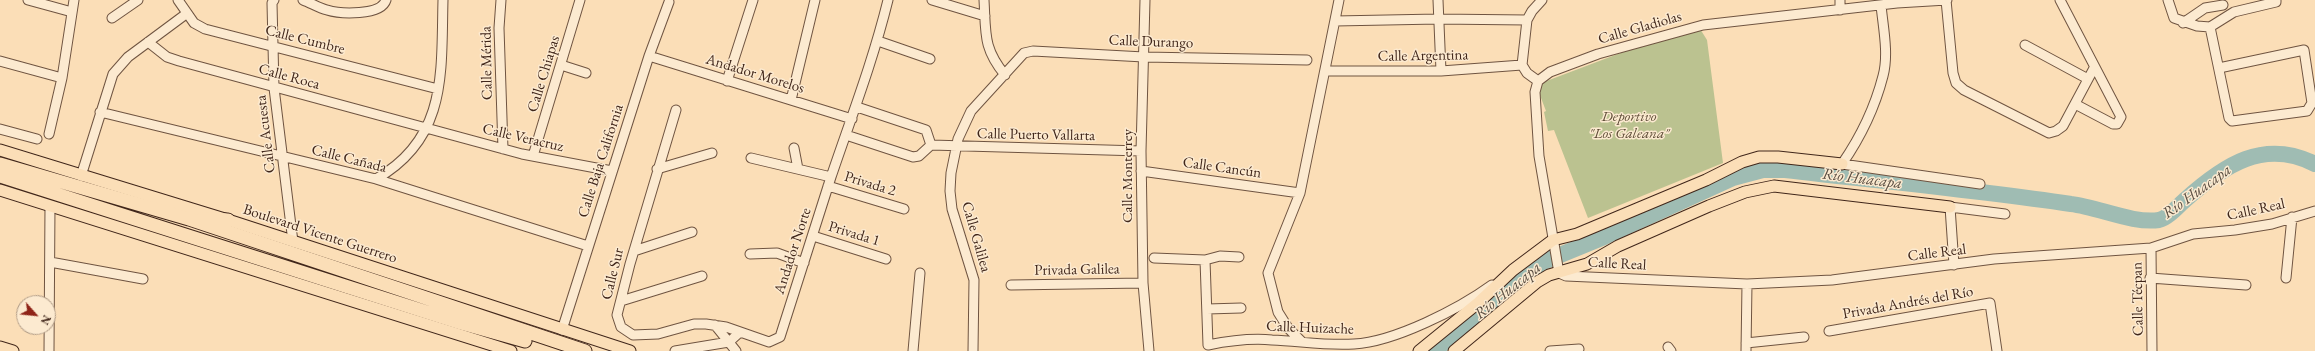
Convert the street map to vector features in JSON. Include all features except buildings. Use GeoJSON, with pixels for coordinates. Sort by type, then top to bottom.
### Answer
{"type":"FeatureCollection","features":[{"type":"Feature","properties":{"kind":"highway","name":"Boulevard Vicente Guerrero"},"geometry":{"type":"LineString","coordinates":[[0,164],[189,219],[585,351]]}},
{"type":"Feature","properties":{"kind":"highway"},"geometry":{"type":"LineString","coordinates":[[0,176],[461,323],[556,350]]}},
{"type":"Feature","properties":{"kind":"highway"},"geometry":{"type":"LineString","coordinates":[[189,219],[228,220]]}},
{"type":"Feature","properties":{"kind":"main road","name":"Boulevard Vicente Guerrero"},"geometry":{"type":"LineString","coordinates":[[0,150],[228,220],[630,351]]}},
{"type":"Feature","properties":{"kind":"main road"},"geometry":{"type":"LineString","coordinates":[[1419,351],[1478,303],[1512,270],[1554,242],[1577,234],[1753,159],[1778,157],[1842,164]]}},
{"type":"Feature","properties":{"kind":"main road"},"geometry":{"type":"LineString","coordinates":[[1454,351],[1537,282],[1559,269],[1587,264],[1618,246],[1745,192],[1774,186],[1950,207]]}},
{"type":"Feature","properties":{"kind":"main road"},"geometry":{"type":"LineString","coordinates":[[0,190],[511,351]]}},
{"type":"Feature","properties":{"kind":"main road"},"geometry":{"type":"LineString","coordinates":[[0,348],[13,351]]}},
{"type":"Feature","properties":{"kind":"street"},"geometry":{"type":"LineString","coordinates":[[28,0],[72,12]]}},
{"type":"Feature","properties":{"kind":"street"},"geometry":{"type":"LineString","coordinates":[[49,134],[62,78],[74,0]]}},
{"type":"Feature","properties":{"kind":"street"},"geometry":{"type":"LineString","coordinates":[[112,18],[138,0]]}},
{"type":"Feature","properties":{"kind":"street","name":"Calle Cumbre"},"geometry":{"type":"LineString","coordinates":[[178,0],[186,14],[194,23],[205,29],[438,89]]}},
{"type":"Feature","properties":{"kind":"street","name":"Calle Acuesta"},"geometry":{"type":"LineString","coordinates":[[274,0],[272,3],[274,88],[293,242]]}},
{"type":"Feature","properties":{"kind":"street"},"geometry":{"type":"LineString","coordinates":[[303,0],[328,10],[363,13],[379,7],[386,0]]}},
{"type":"Feature","properties":{"kind":"street"},"geometry":{"type":"LineString","coordinates":[[376,179],[395,168],[407,157],[428,128],[438,89],[442,65],[443,0]]}},
{"type":"Feature","properties":{"kind":"street","name":"Calle Mérida"},"geometry":{"type":"LineString","coordinates":[[501,0],[499,28],[503,149]]}},
{"type":"Feature","properties":{"kind":"street","name":"Calle Chiapas"},"geometry":{"type":"LineString","coordinates":[[533,156],[580,0]]}},
{"type":"Feature","properties":{"kind":"street"},"geometry":{"type":"LineString","coordinates":[[727,81],[753,0]]}},
{"type":"Feature","properties":{"kind":"street"},"geometry":{"type":"LineString","coordinates":[[791,100],[815,0]]}},
{"type":"Feature","properties":{"kind":"street","name":"Andador Norte"},"geometry":{"type":"LineString","coordinates":[[740,332],[769,342],[780,337],[828,186],[878,42],[888,0]]}},
{"type":"Feature","properties":{"kind":"street"},"geometry":{"type":"LineString","coordinates":[[932,0],[985,16]]}},
{"type":"Feature","properties":{"kind":"street"},"geometry":{"type":"LineString","coordinates":[[984,0],[986,42],[992,59],[1005,75]]}},
{"type":"Feature","properties":{"kind":"street","name":"Calle Monterrey"},"geometry":{"type":"LineString","coordinates":[[1145,0],[1141,171],[1143,283],[1149,351]]}},
{"type":"Feature","properties":{"kind":"street"},"geometry":{"type":"LineString","coordinates":[[1302,342],[1288,328],[1278,312],[1268,273],[1300,194],[1339,0]]}},
{"type":"Feature","properties":{"kind":"street"},"geometry":{"type":"LineString","coordinates":[[1438,0],[1441,71]]}},
{"type":"Feature","properties":{"kind":"street"},"geometry":{"type":"LineString","coordinates":[[1542,0],[1532,11],[1527,20],[1522,65],[1527,73],[1538,81],[1535,92],[1539,156],[1559,269]]}},
{"type":"Feature","properties":{"kind":"street"},"geometry":{"type":"LineString","coordinates":[[1840,0],[1840,10]]}},
{"type":"Feature","properties":{"kind":"street","name":"Calle Gladiolas"},"geometry":{"type":"LineString","coordinates":[[1538,81],[1550,72],[1598,54],[1703,24],[1881,5],[1946,0],[1953,73],[1956,83],[1964,90],[2049,133],[2056,131],[2063,126],[2075,104]]}},
{"type":"Feature","properties":{"kind":"street"},"geometry":{"type":"LineString","coordinates":[[2060,0],[2094,68],[2120,114],[2117,124],[2113,124],[2075,104],[2094,68]]}},
{"type":"Feature","properties":{"kind":"street"},"geometry":{"type":"LineString","coordinates":[[2168,0],[2174,18],[2184,23],[2210,27],[2234,12],[2276,1]]}},
{"type":"Feature","properties":{"kind":"street","name":"Calle Baja California"},"geometry":{"type":"LineString","coordinates":[[562,330],[649,56],[669,2]]}},
{"type":"Feature","properties":{"kind":"street"},"geometry":{"type":"LineString","coordinates":[[2184,23],[2205,8],[2222,2],[2226,16]]}},
{"type":"Feature","properties":{"kind":"street"},"geometry":{"type":"LineString","coordinates":[[1881,5],[1885,58],[1884,75],[1863,130],[1842,164],[1980,184]]}},
{"type":"Feature","properties":{"kind":"street"},"geometry":{"type":"LineString","coordinates":[[81,176],[113,74],[128,57],[186,14]]}},
{"type":"Feature","properties":{"kind":"street"},"geometry":{"type":"LineString","coordinates":[[1334,21],[1438,19],[1527,20]]}},
{"type":"Feature","properties":{"kind":"street"},"geometry":{"type":"LineString","coordinates":[[2210,27],[2229,118],[2232,121],[2307,111],[2311,108],[2312,103],[2304,50],[2219,68]]}},
{"type":"Feature","properties":{"kind":"street","name":"Calle Roca"},"geometry":{"type":"LineString","coordinates":[[148,42],[167,57],[179,61],[274,88],[428,128]]}},
{"type":"Feature","properties":{"kind":"street"},"geometry":{"type":"LineString","coordinates":[[878,42],[930,59]]}},
{"type":"Feature","properties":{"kind":"street"},"geometry":{"type":"LineString","coordinates":[[2025,44],[2088,79]]}},
{"type":"Feature","properties":{"kind":"street","name":"Calle Durango"},"geometry":{"type":"LineString","coordinates":[[1005,75],[1028,52],[1144,57],[1307,60]]}},
{"type":"Feature","properties":{"kind":"street","name":"Andador Morelos"},"geometry":{"type":"LineString","coordinates":[[649,56],[852,119]]}},
{"type":"Feature","properties":{"kind":"street"},"geometry":{"type":"LineString","coordinates":[[0,61],[62,78]]}},
{"type":"Feature","properties":{"kind":"street"},"geometry":{"type":"LineString","coordinates":[[561,65],[586,73]]}},
{"type":"Feature","properties":{"kind":"street","name":"Calle Argentina"},"geometry":{"type":"LineString","coordinates":[[1325,70],[1441,71],[1522,65]]}},
{"type":"Feature","properties":{"kind":"street","name":"Calle Galilea"},"geometry":{"type":"LineString","coordinates":[[973,351],[974,280],[952,209],[950,191],[958,138],[971,111],[1005,75]]}},
{"type":"Feature","properties":{"kind":"street"},"geometry":{"type":"LineString","coordinates":[[846,135],[913,157],[919,156],[931,145],[926,130],[857,106]]}},
{"type":"Feature","properties":{"kind":"street","name":"Calle Sur"},"geometry":{"type":"LineString","coordinates":[[676,110],[657,169],[618,315],[622,327],[633,335],[658,334],[694,324],[715,325],[740,332]]}},
{"type":"Feature","properties":{"kind":"street","name":"Calle Cañada"},"geometry":{"type":"LineString","coordinates":[[100,112],[376,179],[588,246]]}},
{"type":"Feature","properties":{"kind":"street"},"geometry":{"type":"LineString","coordinates":[[0,128],[37,139]]}},
{"type":"Feature","properties":{"kind":"street","name":"Calle Veracruz"},"geometry":{"type":"LineString","coordinates":[[428,128],[503,149],[612,171]]}},
{"type":"Feature","properties":{"kind":"street","name":"Calle Puerto Vallarta"},"geometry":{"type":"LineString","coordinates":[[931,145],[956,147],[1141,151]]}},
{"type":"Feature","properties":{"kind":"street"},"geometry":{"type":"LineString","coordinates":[[794,148],[798,169]]}},
{"type":"Feature","properties":{"kind":"street"},"geometry":{"type":"LineString","coordinates":[[657,169],[712,153]]}},
{"type":"Feature","properties":{"kind":"street"},"geometry":{"type":"LineString","coordinates":[[752,158],[831,177]]}},
{"type":"Feature","properties":{"kind":"street","name":"Calle Cancún"},"geometry":{"type":"LineString","coordinates":[[1141,171],[1300,194]]}},
{"type":"Feature","properties":{"kind":"street","name":"Privada 2"},"geometry":{"type":"LineString","coordinates":[[828,186],[904,209]]}},
{"type":"Feature","properties":{"kind":"street"},"geometry":{"type":"LineString","coordinates":[[49,351],[50,206]]}},
{"type":"Feature","properties":{"kind":"street"},"geometry":{"type":"LineString","coordinates":[[1954,265],[1950,207],[2005,214]]}},
{"type":"Feature","properties":{"kind":"street","name":"Calle Real"},"geometry":{"type":"LineString","coordinates":[[1559,269],[1566,276],[1747,284],[1832,280],[1994,259],[2151,248],[2193,234],[2235,230],[2272,224],[2315,211]]}},
{"type":"Feature","properties":{"kind":"street"},"geometry":{"type":"LineString","coordinates":[[2286,278],[2292,217]]}},
{"type":"Feature","properties":{"kind":"street"},"geometry":{"type":"LineString","coordinates":[[634,251],[692,232]]}},
{"type":"Feature","properties":{"kind":"street","name":"Privada 1"},"geometry":{"type":"LineString","coordinates":[[813,236],[886,258]]}},
{"type":"Feature","properties":{"kind":"street","name":"Calle Técpan"},"geometry":{"type":"LineString","coordinates":[[2151,248],[2150,278],[2152,351]]}},
{"type":"Feature","properties":{"kind":"street"},"geometry":{"type":"LineString","coordinates":[[750,254],[777,253],[804,263]]}},
{"type":"Feature","properties":{"kind":"street"},"geometry":{"type":"LineString","coordinates":[[1154,258],[1205,260],[1220,256],[1239,257]]}},
{"type":"Feature","properties":{"kind":"street"},"geometry":{"type":"LineString","coordinates":[[1205,260],[1207,309],[1206,348]]}},
{"type":"Feature","properties":{"kind":"street"},"geometry":{"type":"LineString","coordinates":[[50,262],[143,279]]}},
{"type":"Feature","properties":{"kind":"street","name":"Calle Huizache"},"geometry":{"type":"LineString","coordinates":[[1206,348],[1224,342],[1270,339],[1354,344],[1382,340],[1405,332],[1453,308],[1489,287],[1512,270]]}},
{"type":"Feature","properties":{"kind":"street"},"geometry":{"type":"LineString","coordinates":[[913,351],[920,273]]}},
{"type":"Feature","properties":{"kind":"street"},"geometry":{"type":"LineString","coordinates":[[621,302],[702,276]]}},
{"type":"Feature","properties":{"kind":"street"},"geometry":{"type":"LineString","coordinates":[[2150,278],[2246,285]]}},
{"type":"Feature","properties":{"kind":"street","name":"Privada Galilea"},"geometry":{"type":"LineString","coordinates":[[1011,285],[1143,283]]}},
{"type":"Feature","properties":{"kind":"street"},"geometry":{"type":"LineString","coordinates":[[1747,284],[1746,347],[1804,337]]}},
{"type":"Feature","properties":{"kind":"street","name":"Privada Andrés del Río"},"geometry":{"type":"LineString","coordinates":[[1829,331],[1990,303],[1997,351]]}},
{"type":"Feature","properties":{"kind":"street"},"geometry":{"type":"LineString","coordinates":[[1207,309],[1241,308]]}},
{"type":"Feature","properties":{"kind":"street"},"geometry":{"type":"LineString","coordinates":[[715,325],[736,351]]}},
{"type":"Feature","properties":{"kind":"street"},"geometry":{"type":"LineString","coordinates":[[675,351],[729,342],[740,332]]}},
{"type":"Feature","properties":{"kind":"street"},"geometry":{"type":"LineString","coordinates":[[1550,351],[1579,349]]}},
{"type":"Feature","properties":{"kind":"green space","name":"Deportivo \"Los Galeana\""},"geometry":{"type":"Polygon","coordinates":[[[1697,24],[1707,40],[1723,163],[1588,218],[1554,130],[1548,131],[1544,112],[1546,111],[1536,85],[1697,24]]]}},
{"type":"Feature","properties":{"kind":"waterway","name":"Río Huacapa"},"geometry":{"type":"LineString","coordinates":[[1434,351],[1543,262],[1604,237],[1733,178],[1763,170],[1785,170],[2035,199],[2081,206],[2138,220],[2149,221],[2159,220],[2166,217],[2215,176],[2230,166],[2246,159],[2262,155],[2279,154],[2296,157],[2315,164]]}}]}
